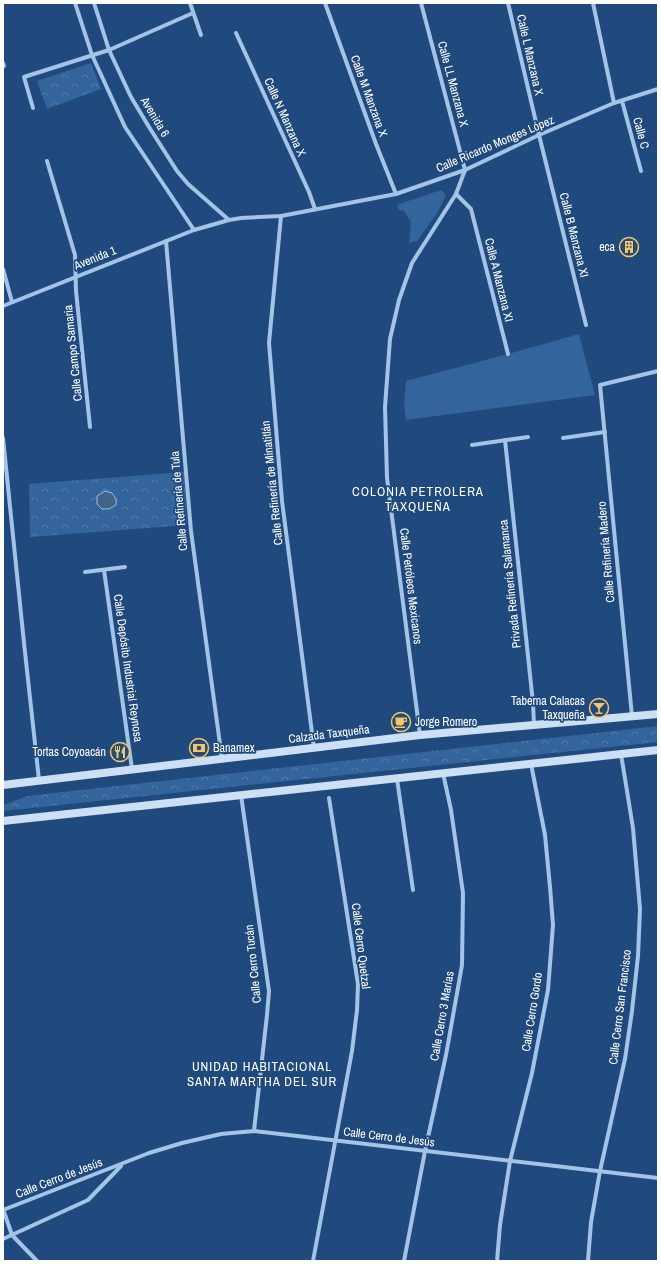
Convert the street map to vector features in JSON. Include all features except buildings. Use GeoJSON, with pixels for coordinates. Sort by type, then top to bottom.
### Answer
{"type":"FeatureCollection","features":[{"type":"Feature","properties":{"kind":"main road","name":"Calzada Taxqueña"},"geometry":{"type":"LineString","coordinates":[[3,785],[420,735],[658,714]]}},
{"type":"Feature","properties":{"kind":"main road"},"geometry":{"type":"LineString","coordinates":[[3,821],[658,750]]}},
{"type":"Feature","properties":{"kind":"street"},"geometry":{"type":"LineString","coordinates":[[75,3],[92,55],[125,127],[194,230]]}},
{"type":"Feature","properties":{"kind":"street","name":"Avenida 6"},"geometry":{"type":"LineString","coordinates":[[94,3],[109,50],[131,97],[177,171],[188,184],[229,220]]}},
{"type":"Feature","properties":{"kind":"street"},"geometry":{"type":"LineString","coordinates":[[190,3],[201,35]]}},
{"type":"Feature","properties":{"kind":"street","name":"Calle M Manzana X"},"geometry":{"type":"LineString","coordinates":[[325,3],[376,144],[396,194]]}},
{"type":"Feature","properties":{"kind":"street","name":"Calle LL Manzana X"},"geometry":{"type":"LineString","coordinates":[[421,3],[465,170]]}},
{"type":"Feature","properties":{"kind":"street","name":"Calle L Manzana X"},"geometry":{"type":"LineString","coordinates":[[508,3],[543,151]]}},
{"type":"Feature","properties":{"kind":"street"},"geometry":{"type":"LineString","coordinates":[[593,3],[614,103]]}},
{"type":"Feature","properties":{"kind":"street"},"geometry":{"type":"LineString","coordinates":[[33,108],[24,76],[109,50],[193,13]]}},
{"type":"Feature","properties":{"kind":"street","name":"Calle N Manzana X"},"geometry":{"type":"LineString","coordinates":[[236,33],[309,192],[315,209]]}},
{"type":"Feature","properties":{"kind":"street","name":"Calle Ricardo Monges López"},"geometry":{"type":"LineString","coordinates":[[194,230],[229,220],[281,216],[396,194],[465,170],[539,135],[614,103],[658,89]]}},
{"type":"Feature","properties":{"kind":"street","name":"Calle C"},"geometry":{"type":"LineString","coordinates":[[622,101],[641,171]]}},
{"type":"Feature","properties":{"kind":"street","name":"Calle B Manzana XI"},"geometry":{"type":"LineString","coordinates":[[543,151],[586,324]]}},
{"type":"Feature","properties":{"kind":"street","name":"Calle Campo Samaria"},"geometry":{"type":"LineString","coordinates":[[47,161],[75,255],[90,427]]}},
{"type":"Feature","properties":{"kind":"street","name":"Calle Petróleos Mexicanos"},"geometry":{"type":"LineString","coordinates":[[420,735],[387,478],[385,408],[390,339],[399,300],[412,263],[456,194],[465,170]]}},
{"type":"Feature","properties":{"kind":"street","name":"Calle A Manzana XI"},"geometry":{"type":"LineString","coordinates":[[456,194],[471,209],[508,354]]}},
{"type":"Feature","properties":{"kind":"street","name":"Calle Refinería de Minatitlán"},"geometry":{"type":"LineString","coordinates":[[281,216],[269,342],[282,501],[314,748]]}},
{"type":"Feature","properties":{"kind":"street","name":"Avenida 1"},"geometry":{"type":"LineString","coordinates":[[3,306],[194,230]]}},
{"type":"Feature","properties":{"kind":"street","name":"Calle Refinería de Tula"},"geometry":{"type":"LineString","coordinates":[[166,240],[190,531],[222,759]]}},
{"type":"Feature","properties":{"kind":"street"},"geometry":{"type":"LineString","coordinates":[[3,269],[12,302]]}},
{"type":"Feature","properties":{"kind":"street","name":"Calle Refinería Madero"},"geometry":{"type":"LineString","coordinates":[[632,716],[600,385],[658,371]]}},
{"type":"Feature","properties":{"kind":"street"},"geometry":{"type":"LineString","coordinates":[[563,438],[605,432]]}},
{"type":"Feature","properties":{"kind":"street"},"geometry":{"type":"LineString","coordinates":[[472,445],[528,437]]}},
{"type":"Feature","properties":{"kind":"street"},"geometry":{"type":"LineString","coordinates":[[3,438],[39,780]]}},
{"type":"Feature","properties":{"kind":"street","name":"Privada Refinería Salamanca"},"geometry":{"type":"LineString","coordinates":[[505,440],[534,704],[534,725]]}},
{"type":"Feature","properties":{"kind":"street"},"geometry":{"type":"LineString","coordinates":[[85,572],[125,567]]}},
{"type":"Feature","properties":{"kind":"street","name":"Calle Depósito Industrial Reynosa"},"geometry":{"type":"LineString","coordinates":[[104,570],[132,770]]}},
{"type":"Feature","properties":{"kind":"street","name":"Calle Cerro San Francisco"},"geometry":{"type":"LineString","coordinates":[[588,1261],[591,1222],[600,1171],[625,1058],[638,956],[640,909],[633,828],[621,754]]}},
{"type":"Feature","properties":{"kind":"street","name":"Calle Cerro Gordo"},"geometry":{"type":"LineString","coordinates":[[497,1261],[500,1225],[510,1161],[532,1073],[548,990],[553,925],[545,835],[531,764]]}},
{"type":"Feature","properties":{"kind":"street","name":"Calle Cerro 3 Marías"},"geometry":{"type":"LineString","coordinates":[[404,1261],[425,1151],[446,1055],[462,965],[463,893],[444,773]]}},
{"type":"Feature","properties":{"kind":"street"},"geometry":{"type":"LineString","coordinates":[[397,778],[413,890]]}},
{"type":"Feature","properties":{"kind":"street","name":"Calle Cerro Tucán"},"geometry":{"type":"LineString","coordinates":[[241,795],[268,991],[267,1015],[254,1131]]}},
{"type":"Feature","properties":{"kind":"street","name":"Calle Cerro Quetzal"},"geometry":{"type":"LineString","coordinates":[[313,1261],[352,1051],[357,1010],[358,984],[330,798]]}},
{"type":"Feature","properties":{"kind":"street","name":"Calle Cerro de Jesús"},"geometry":{"type":"LineString","coordinates":[[3,1209],[149,1153],[182,1142],[221,1134],[254,1131],[658,1178]]}},
{"type":"Feature","properties":{"kind":"street","name":"Calle Cerro de Jesús"},"geometry":{"type":"LineString","coordinates":[[3,1238],[88,1200],[122,1164]]}},
{"type":"Feature","properties":{"kind":"street"},"geometry":{"type":"LineString","coordinates":[[3,1209],[12,1235],[37,1261]]}},
{"type":"Feature","properties":{"kind":"green space"},"geometry":{"type":"Polygon","coordinates":[[[91,63],[101,89],[47,109],[37,81],[91,63]]]}},
{"type":"Feature","properties":{"kind":"green space"},"geometry":{"type":"Polygon","coordinates":[[[441,190],[446,195],[438,212],[417,241],[409,243],[411,222],[404,211],[399,210],[397,207],[399,204],[441,190]]]}},
{"type":"Feature","properties":{"kind":"green space"},"geometry":{"type":"Polygon","coordinates":[[[579,334],[595,395],[406,420],[404,404],[406,381],[579,334]]]}},
{"type":"Feature","properties":{"kind":"green space"},"geometry":{"type":"Polygon","coordinates":[[[184,472],[187,525],[30,537],[29,484],[184,472]]]}},
{"type":"Feature","properties":{"kind":"green space"},"geometry":{"type":"Polygon","coordinates":[[[658,726],[658,742],[3,811],[3,805],[27,796],[658,726]]]}},
{"type":"Feature","properties":{"kind":"shaded area"},"geometry":{"type":"Polygon","coordinates":[[[105,491],[112,493],[116,499],[116,505],[109,509],[102,509],[97,504],[97,496],[105,491]]]}},
{"type":"Feature","properties":{"kind":"place","name":"eca"},"geometry":{"type":"Point","coordinates":[629,247]}},
{"type":"Feature","properties":{"kind":"place","name":"Taberna Calacas Taxqueña"},"geometry":{"type":"Point","coordinates":[599,708]}},
{"type":"Feature","properties":{"kind":"place","name":"Jorge Romero"},"geometry":{"type":"Point","coordinates":[401,722]}},
{"type":"Feature","properties":{"kind":"place","name":"Banamex"},"geometry":{"type":"Point","coordinates":[199,748]}},
{"type":"Feature","properties":{"kind":"place","name":"Tortas Coyoacán"},"geometry":{"type":"Point","coordinates":[120,752]}},
{"type":"Feature","properties":{"kind":"district","name":"COLONIA PETROLERA TAXQUEÑA"},"geometry":{"type":"Point","coordinates":[418,498]}},
{"type":"Feature","properties":{"kind":"district","name":"UNIDAD HABITACIONAL SANTA MARTHA DEL SUR"},"geometry":{"type":"Point","coordinates":[262,1074]}}]}
